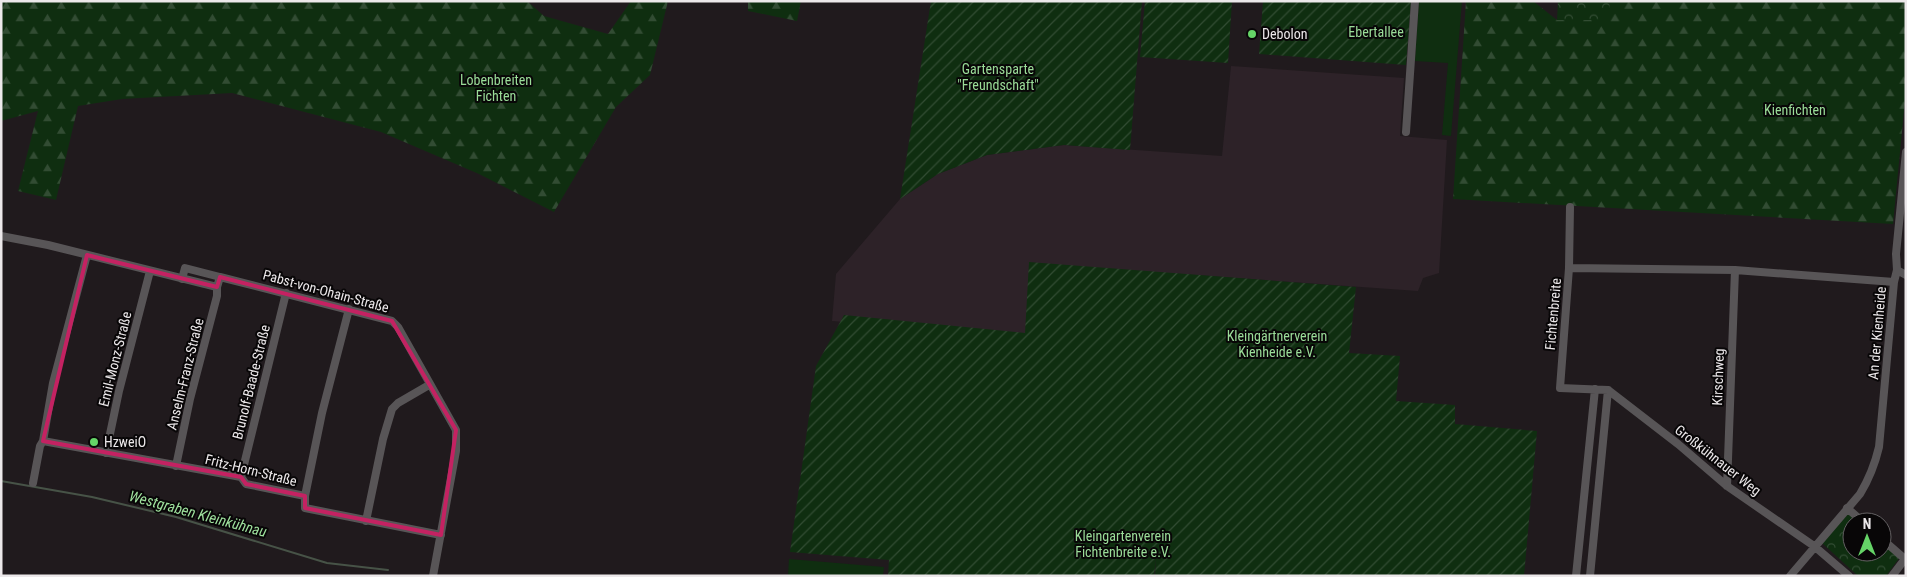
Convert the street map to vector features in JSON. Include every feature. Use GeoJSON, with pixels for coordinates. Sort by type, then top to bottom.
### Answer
{"type":"FeatureCollection","features":[{"type":"Feature","properties":{"kind":"street"},"geometry":{"type":"LineString","coordinates":[[1406,132],[1415,1]]}},
{"type":"Feature","properties":{"kind":"street","name":"An der Kienheide"},"geometry":{"type":"LineString","coordinates":[[1790,576],[1860,494],[1869,479],[1879,447],[1894,282],[1897,270],[1896,254],[1906,152]]}},
{"type":"Feature","properties":{"kind":"street","name":"Fichtenbreite"},"geometry":{"type":"LineString","coordinates":[[1570,206],[1569,268],[1560,388],[1608,390]]}},
{"type":"Feature","properties":{"kind":"street"},"geometry":{"type":"LineString","coordinates":[[1,236],[217,287],[220,276]]}},
{"type":"Feature","properties":{"kind":"street"},"geometry":{"type":"LineString","coordinates":[[33,483],[40,446],[43,441],[53,383],[87,255]]}},
{"type":"Feature","properties":{"kind":"street","name":"Pabst-von-Ohain-Straße"},"geometry":{"type":"LineString","coordinates":[[182,279],[185,268],[350,309],[395,323],[456,430],[457,438],[433,576]]}},
{"type":"Feature","properties":{"kind":"street"},"geometry":{"type":"LineString","coordinates":[[1569,268],[1735,270],[1894,282]]}},
{"type":"Feature","properties":{"kind":"street","name":"Kirschweg"},"geometry":{"type":"LineString","coordinates":[[1727,486],[1735,270]]}},
{"type":"Feature","properties":{"kind":"street"},"geometry":{"type":"LineString","coordinates":[[1897,270],[1906,275]]}},
{"type":"Feature","properties":{"kind":"street","name":"Emil-Monz-Straße"},"geometry":{"type":"LineString","coordinates":[[106,453],[119,391],[150,271]]}},
{"type":"Feature","properties":{"kind":"street","name":"Anselm-Franz-Straße"},"geometry":{"type":"LineString","coordinates":[[176,466],[217,287]]}},
{"type":"Feature","properties":{"kind":"street","name":"Brunolf-Baade-Straße"},"geometry":{"type":"LineString","coordinates":[[241,477],[286,293]]}},
{"type":"Feature","properties":{"kind":"street"},"geometry":{"type":"LineString","coordinates":[[305,496],[322,413],[350,309]]}},
{"type":"Feature","properties":{"kind":"street"},"geometry":{"type":"LineString","coordinates":[[366,521],[383,439],[392,409],[398,403],[429,385]]}},
{"type":"Feature","properties":{"kind":"street"},"geometry":{"type":"LineString","coordinates":[[1576,576],[1595,389]]}},
{"type":"Feature","properties":{"kind":"street"},"geometry":{"type":"LineString","coordinates":[[1590,576],[1608,390]]}},
{"type":"Feature","properties":{"kind":"street","name":"Großkühnauer Weg"},"geometry":{"type":"LineString","coordinates":[[1608,390],[1678,444],[1727,486],[1814,546],[1849,576]]}},
{"type":"Feature","properties":{"kind":"street","name":"Fritz-Horn-Straße"},"geometry":{"type":"LineString","coordinates":[[43,441],[241,477],[246,484],[305,496],[305,508],[441,535]]}},
{"type":"Feature","properties":{"kind":"street"},"geometry":{"type":"LineString","coordinates":[[1847,508],[1852,512]]}},
{"type":"Feature","properties":{"kind":"street"},"geometry":{"type":"LineString","coordinates":[[1892,547],[1905,558],[1892,576]]}},
{"type":"Feature","properties":{"kind":"highlighted area"},"geometry":{"type":"Polygon","coordinates":[[[87,255],[217,287],[220,277],[392,321],[456,430],[441,535],[305,508],[305,496],[246,484],[241,477],[43,441],[87,255]]]}},
{"type":"Feature","properties":{"kind":"shaded area"},"geometry":{"type":"Polygon","coordinates":[[[1231,66],[1404,78],[1400,136],[1447,140],[1439,273],[1423,278],[1418,291],[1040,264],[1035,337],[832,321],[836,274],[900,199],[938,174],[987,155],[1064,145],[1222,156],[1231,66]]]}},
{"type":"Feature","properties":{"kind":"green space","name":"Lobenbreiten Fichten"},"geometry":{"type":"Polygon","coordinates":[[[1,1],[527,1],[544,16],[608,34],[631,1],[668,1],[650,75],[616,107],[554,212],[479,174],[381,132],[232,93],[122,99],[78,106],[56,200],[18,191],[38,111],[1,121],[1,1]]]}},
{"type":"Feature","properties":{"kind":"green space"},"geometry":{"type":"Polygon","coordinates":[[[748,1],[801,1],[797,21],[748,11],[748,1]]]}},
{"type":"Feature","properties":{"kind":"green space","name":"Gartensparte \"Freundschaft\""},"geometry":{"type":"Polygon","coordinates":[[[931,1],[1142,1],[1130,150],[1064,145],[987,155],[938,174],[900,199],[931,1]]]}},
{"type":"Feature","properties":{"kind":"green space"},"geometry":{"type":"Polygon","coordinates":[[[1145,1],[1232,1],[1228,63],[1140,57],[1145,1]]]}},
{"type":"Feature","properties":{"kind":"green space","name":"Ebertallee"},"geometry":{"type":"Polygon","coordinates":[[[1263,1],[1411,1],[1406,65],[1259,54],[1263,1]]]}},
{"type":"Feature","properties":{"kind":"green space"},"geometry":{"type":"Polygon","coordinates":[[[1419,1],[1462,1],[1451,136],[1442,135],[1448,63],[1415,61],[1419,1]]]}},
{"type":"Feature","properties":{"kind":"green space","name":"Kienfichten"},"geometry":{"type":"Polygon","coordinates":[[[1466,1],[1533,1],[1557,20],[1607,20],[1610,1],[1906,1],[1906,90],[1893,224],[1453,199],[1466,1]]]}},
{"type":"Feature","properties":{"kind":"green space"},"geometry":{"type":"Polygon","coordinates":[[[1558,1],[1610,1],[1608,20],[1557,20],[1558,1]]]}},
{"type":"Feature","properties":{"kind":"green space"},"geometry":{"type":"Polygon","coordinates":[[[1029,262],[1356,287],[1349,353],[1400,356],[1396,401],[1455,405],[1455,424],[1537,431],[1524,576],[1155,576],[1156,558],[1154,576],[888,576],[889,560],[790,552],[816,366],[844,315],[1025,333],[1029,262]]]}},
{"type":"Feature","properties":{"kind":"green space"},"geometry":{"type":"Polygon","coordinates":[[[1842,521],[1842,561],[1822,543],[1842,521]]]}},
{"type":"Feature","properties":{"kind":"green space"},"geometry":{"type":"Polygon","coordinates":[[[1892,550],[1900,557],[1886,576],[1858,576],[1843,562],[1892,562],[1892,550]]]}},
{"type":"Feature","properties":{"kind":"green space"},"geometry":{"type":"Polygon","coordinates":[[[789,559],[884,567],[883,576],[788,576],[789,559]]]}},
{"type":"Feature","properties":{"kind":"waterway","name":"Westgraben Kleinkühnau"},"geometry":{"type":"LineString","coordinates":[[1,481],[92,497],[176,517],[327,563],[388,570]]}},
{"type":"Feature","properties":{"kind":"place","name":"Debolon"},"geometry":{"type":"Point","coordinates":[1252,34]}},
{"type":"Feature","properties":{"kind":"place","name":"HzweiO"},"geometry":{"type":"Point","coordinates":[94,442]}},
{"type":"Feature","properties":{"kind":"park label","name":"Kleingärtnerverein Kienheide e.V."},"geometry":{"type":"Point","coordinates":[1277,344]}},
{"type":"Feature","properties":{"kind":"park label","name":"Kleingartenverein Fichtenbreite e.V."},"geometry":{"type":"Point","coordinates":[1123,544]}}]}
